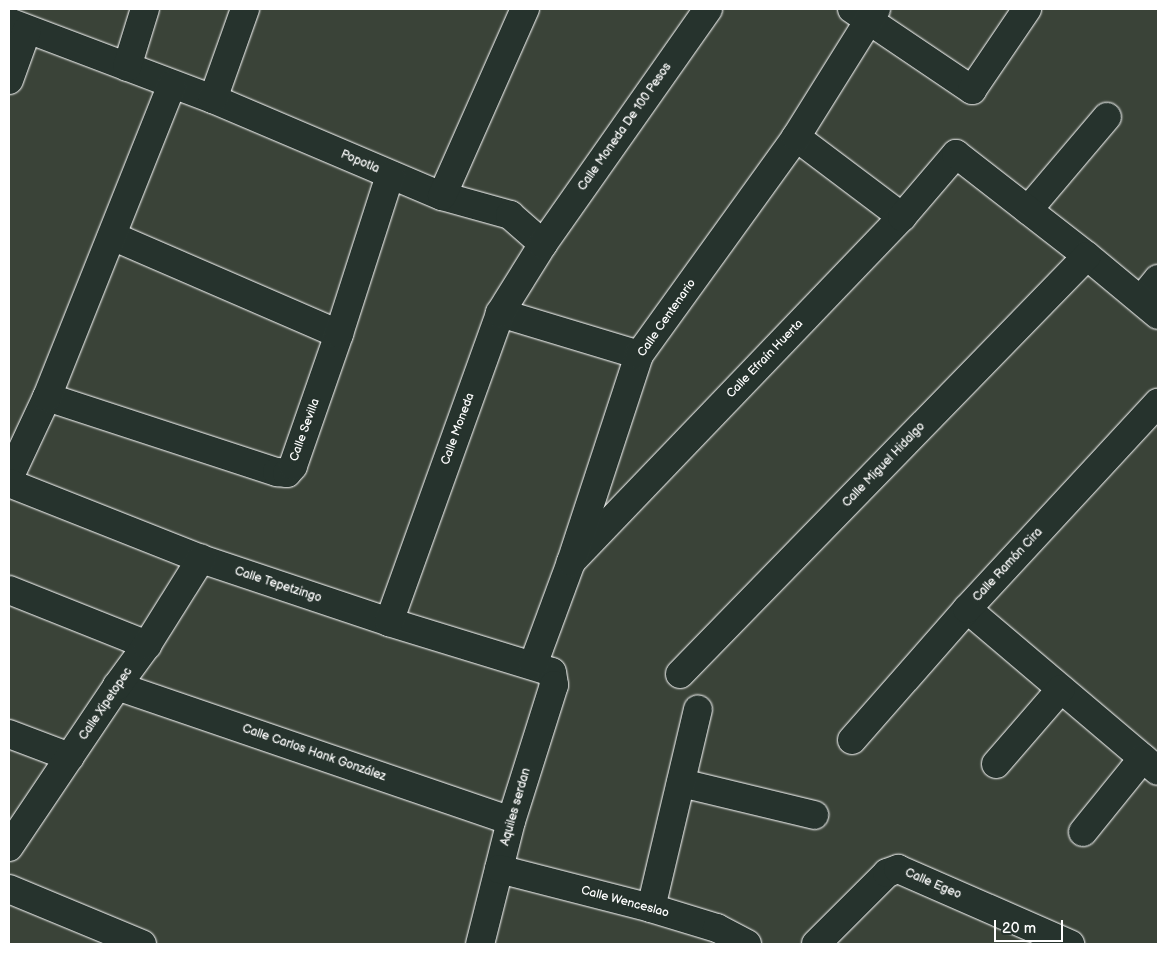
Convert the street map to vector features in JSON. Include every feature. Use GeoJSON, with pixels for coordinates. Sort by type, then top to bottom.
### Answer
{"type":"FeatureCollection","features":[{"type":"Feature","properties":{"kind":"street"},"geometry":{"type":"LineString","coordinates":[[128,67],[145,9]]}},
{"type":"Feature","properties":{"kind":"street"},"geometry":{"type":"LineString","coordinates":[[212,100],[245,9]]}},
{"type":"Feature","properties":{"kind":"street"},"geometry":{"type":"LineString","coordinates":[[442,196],[524,9]]}},
{"type":"Feature","properties":{"kind":"street","name":"Calle Moneda De 100 Pesos"},"geometry":{"type":"LineString","coordinates":[[543,244],[708,9]]}},
{"type":"Feature","properties":{"kind":"street"},"geometry":{"type":"LineString","coordinates":[[865,13],[972,90],[1027,9]]}},
{"type":"Feature","properties":{"kind":"street","name":"Calle Centenario"},"geometry":{"type":"LineString","coordinates":[[543,668],[571,562],[639,355],[796,137],[865,13]]}},
{"type":"Feature","properties":{"kind":"street"},"geometry":{"type":"LineString","coordinates":[[9,80],[18,26]]}},
{"type":"Feature","properties":{"kind":"street","name":"Popotla"},"geometry":{"type":"LineString","coordinates":[[18,26],[212,100],[442,196],[510,215],[543,244]]}},
{"type":"Feature","properties":{"kind":"street"},"geometry":{"type":"LineString","coordinates":[[9,478],[47,398],[172,85]]}},
{"type":"Feature","properties":{"kind":"street"},"geometry":{"type":"LineString","coordinates":[[1107,117],[1028,210],[1149,307],[1158,279]]}},
{"type":"Feature","properties":{"kind":"street"},"geometry":{"type":"LineString","coordinates":[[796,137],[902,217]]}},
{"type":"Feature","properties":{"kind":"street","name":"Calle Efraín Huerta"},"geometry":{"type":"LineString","coordinates":[[571,562],[902,217],[956,154],[1028,210]]}},
{"type":"Feature","properties":{"kind":"street","name":"Calle Sevilla"},"geometry":{"type":"LineString","coordinates":[[47,398],[277,472],[287,473],[293,466],[339,334],[390,175]]}},
{"type":"Feature","properties":{"kind":"street"},"geometry":{"type":"LineString","coordinates":[[112,236],[339,334]]}},
{"type":"Feature","properties":{"kind":"street","name":"Calle Moneda"},"geometry":{"type":"LineString","coordinates":[[389,622],[500,313],[543,244]]}},
{"type":"Feature","properties":{"kind":"street","name":"Calle Miguel Hidalgo"},"geometry":{"type":"LineString","coordinates":[[680,674],[1087,256]]}},
{"type":"Feature","properties":{"kind":"street"},"geometry":{"type":"LineString","coordinates":[[500,313],[639,355]]}},
{"type":"Feature","properties":{"kind":"street","name":"Calle Ramón Cira"},"geometry":{"type":"LineString","coordinates":[[1154,767],[967,609],[1158,403]]}},
{"type":"Feature","properties":{"kind":"street","name":"Calle Tepetzingo"},"geometry":{"type":"LineString","coordinates":[[9,483],[201,559],[389,622],[543,668]]}},
{"type":"Feature","properties":{"kind":"street","name":"Calle Xipetopec"},"geometry":{"type":"LineString","coordinates":[[9,847],[148,645],[201,559]]}},
{"type":"Feature","properties":{"kind":"street"},"geometry":{"type":"LineString","coordinates":[[9,590],[148,645]]}},
{"type":"Feature","properties":{"kind":"street"},"geometry":{"type":"LineString","coordinates":[[852,740],[967,609]]}},
{"type":"Feature","properties":{"kind":"street","name":"Aquiles serdan"},"geometry":{"type":"LineString","coordinates":[[480,944],[511,821],[554,684],[543,668]]}},
{"type":"Feature","properties":{"kind":"street","name":"Calle Carlos Hank González"},"geometry":{"type":"LineString","coordinates":[[118,686],[511,821]]}},
{"type":"Feature","properties":{"kind":"street"},"geometry":{"type":"LineString","coordinates":[[996,764],[1061,689]]}},
{"type":"Feature","properties":{"kind":"street"},"geometry":{"type":"LineString","coordinates":[[651,908],[698,709]]}},
{"type":"Feature","properties":{"kind":"street"},"geometry":{"type":"LineString","coordinates":[[9,734],[70,757]]}},
{"type":"Feature","properties":{"kind":"street"},"geometry":{"type":"LineString","coordinates":[[1083,832],[1154,767]]}},
{"type":"Feature","properties":{"kind":"street"},"geometry":{"type":"LineString","coordinates":[[681,783],[814,815]]}},
{"type":"Feature","properties":{"kind":"street","name":"Calle Wenceslao"},"geometry":{"type":"LineString","coordinates":[[499,869],[651,908],[717,928],[747,944]]}},
{"type":"Feature","properties":{"kind":"street","name":"Calle Egeo"},"geometry":{"type":"LineString","coordinates":[[816,944],[886,873],[898,869],[1070,944]]}},
{"type":"Feature","properties":{"kind":"street"},"geometry":{"type":"LineString","coordinates":[[9,890],[142,944]]}}]}
